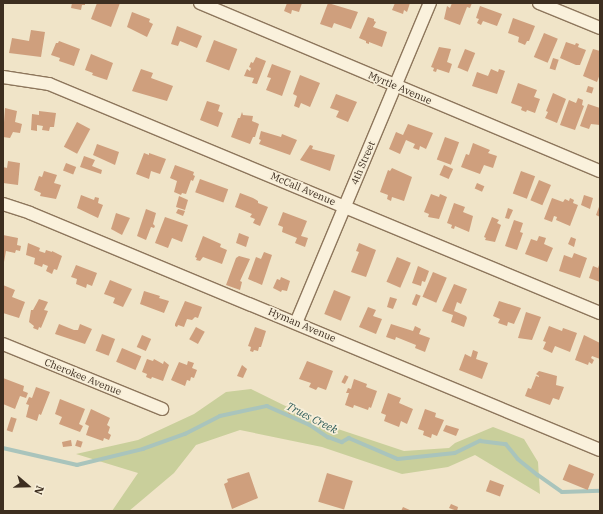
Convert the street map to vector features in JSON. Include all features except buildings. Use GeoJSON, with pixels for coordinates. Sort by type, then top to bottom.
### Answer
{"type":"FeatureCollection","features":[{"type":"Feature","properties":{"kind":"street","name":"Myrtle Avenue"},"geometry":{"type":"LineString","coordinates":[[200,3],[600,172]]}},
{"type":"Feature","properties":{"kind":"street","name":"4th Street"},"geometry":{"type":"LineString","coordinates":[[296,323],[430,3]]}},
{"type":"Feature","properties":{"kind":"street"},"geometry":{"type":"LineString","coordinates":[[539,3],[600,28]]}},
{"type":"Feature","properties":{"kind":"street","name":"McCall Avenue"},"geometry":{"type":"LineString","coordinates":[[3,76],[49,84],[600,313]]}},
{"type":"Feature","properties":{"kind":"street","name":"Hyman Avenue"},"geometry":{"type":"LineString","coordinates":[[3,204],[30,213],[600,450]]}},
{"type":"Feature","properties":{"kind":"street","name":"Cherokee Avenue"},"geometry":{"type":"LineString","coordinates":[[3,344],[162,409]]}},
{"type":"Feature","properties":{"kind":"green space"},"geometry":{"type":"Polygon","coordinates":[[[251,389],[320,423],[404,451],[449,448],[455,443],[493,427],[524,439],[538,462],[540,494],[475,455],[448,467],[402,474],[322,447],[240,430],[196,445],[174,473],[129,511],[112,511],[138,473],[76,454],[138,440],[194,414],[226,392],[251,389]]]}},
{"type":"Feature","properties":{"kind":"waterway","name":"Trues Creek"},"geometry":{"type":"LineString","coordinates":[[3,448],[77,465],[143,449],[185,434],[220,416],[267,406],[310,425],[328,437],[342,442],[349,438],[398,459],[455,453],[480,441],[506,444],[518,459],[562,492],[600,491]]}}]}
